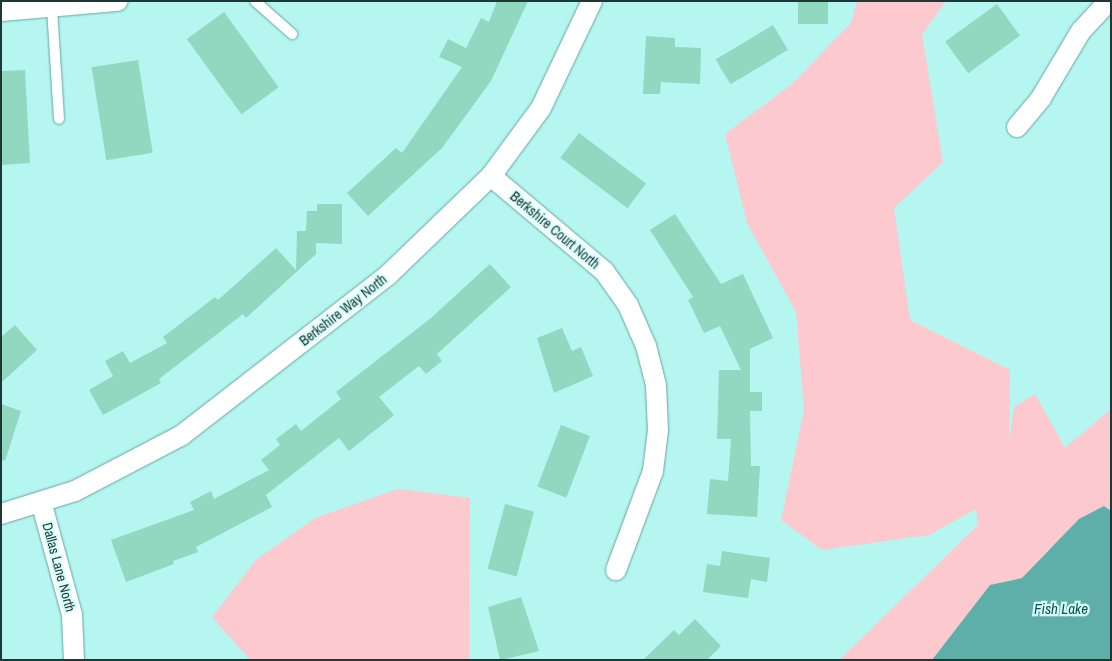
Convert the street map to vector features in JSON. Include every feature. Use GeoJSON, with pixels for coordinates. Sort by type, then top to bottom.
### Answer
{"type":"FeatureCollection","features":[{"type":"Feature","properties":{"kind":"street"},"geometry":{"type":"LineString","coordinates":[[1,10],[52,8],[118,1]]}},
{"type":"Feature","properties":{"kind":"street","name":"Berkshire Way North"},"geometry":{"type":"LineString","coordinates":[[1,514],[42,505],[112,474],[182,435],[388,275],[491,176],[541,108],[592,1]]}},
{"type":"Feature","properties":{"kind":"street"},"geometry":{"type":"LineString","coordinates":[[1017,127],[1042,98],[1081,31],[1109,1]]}},
{"type":"Feature","properties":{"kind":"street","name":"Berkshire Court North"},"geometry":{"type":"LineString","coordinates":[[491,176],[604,271],[628,306],[646,346],[656,385],[658,430],[653,471],[616,570]]}},
{"type":"Feature","properties":{"kind":"street","name":"Dallas Lane North"},"geometry":{"type":"LineString","coordinates":[[42,505],[72,615],[74,660]]}},
{"type":"Feature","properties":{"kind":"lane"},"geometry":{"type":"LineString","coordinates":[[255,1],[292,34]]}},
{"type":"Feature","properties":{"kind":"lane"},"geometry":{"type":"LineString","coordinates":[[52,8],[59,119]]}},
{"type":"Feature","properties":{"kind":"shaded area"},"geometry":{"type":"Polygon","coordinates":[[[857,1],[946,1],[922,35],[943,162],[894,208],[910,320],[1010,370],[1009,445],[1014,407],[1035,394],[1065,448],[1111,409],[1111,511],[1104,506],[1049,550],[1022,578],[990,585],[932,660],[839,660],[978,525],[976,509],[929,535],[822,550],[781,520],[804,410],[796,312],[747,223],[725,134],[792,84],[851,23],[857,1]]]}},
{"type":"Feature","properties":{"kind":"shaded area"},"geometry":{"type":"Polygon","coordinates":[[[398,489],[470,498],[469,660],[250,660],[212,617],[256,560],[315,518],[398,489]]]}},
{"type":"Feature","properties":{"kind":"water","name":"Fish Lake"},"geometry":{"type":"Polygon","coordinates":[[[1104,506],[1111,511],[1111,660],[932,660],[990,585],[1022,578],[1079,519],[1104,506]]]}},
{"type":"Feature","properties":{"kind":"building"},"geometry":{"type":"Polygon","coordinates":[[[497,1],[528,1],[491,81],[442,148],[368,216],[347,193],[396,148],[402,153],[462,67],[439,57],[448,39],[466,48],[481,18],[489,22],[497,1]]]}},
{"type":"Feature","properties":{"kind":"building"},"geometry":{"type":"Polygon","coordinates":[[[798,1],[828,1],[828,24],[798,24],[798,1]]]}},
{"type":"Feature","properties":{"kind":"building"},"geometry":{"type":"Polygon","coordinates":[[[997,4],[1020,36],[968,73],[945,42],[997,4]]]}},
{"type":"Feature","properties":{"kind":"building"},"geometry":{"type":"Polygon","coordinates":[[[224,12],[279,87],[241,114],[187,39],[224,12]]]}},
{"type":"Feature","properties":{"kind":"building"},"geometry":{"type":"Polygon","coordinates":[[[773,25],[788,50],[731,84],[716,60],[773,25]]]}},
{"type":"Feature","properties":{"kind":"building"},"geometry":{"type":"Polygon","coordinates":[[[646,36],[675,38],[675,47],[701,48],[700,84],[661,82],[660,94],[643,94],[646,36]]]}},
{"type":"Feature","properties":{"kind":"building"},"geometry":{"type":"Polygon","coordinates":[[[138,60],[153,153],[106,160],[92,67],[138,60]]]}},
{"type":"Feature","properties":{"kind":"building"},"geometry":{"type":"Polygon","coordinates":[[[25,70],[30,163],[1,165],[1,71],[25,70]]]}},
{"type":"Feature","properties":{"kind":"building"},"geometry":{"type":"Polygon","coordinates":[[[579,133],[646,184],[627,208],[560,158],[579,133]]]}},
{"type":"Feature","properties":{"kind":"building"},"geometry":{"type":"Polygon","coordinates":[[[317,204],[342,204],[342,244],[316,243],[316,254],[246,318],[243,314],[159,379],[161,383],[103,415],[89,390],[113,376],[105,361],[123,351],[130,363],[167,343],[163,337],[215,297],[218,300],[276,248],[296,270],[297,231],[306,231],[307,211],[317,211],[317,204]]]}},
{"type":"Feature","properties":{"kind":"building"},"geometry":{"type":"Polygon","coordinates":[[[675,214],[721,284],[743,274],[773,338],[750,349],[750,392],[762,392],[762,411],[750,411],[751,466],[760,466],[757,517],[707,514],[710,479],[728,481],[731,439],[717,439],[719,370],[741,370],[720,326],[704,333],[688,300],[693,297],[650,230],[675,214]]]}},
{"type":"Feature","properties":{"kind":"building"},"geometry":{"type":"Polygon","coordinates":[[[490,264],[511,287],[437,354],[442,361],[426,374],[419,366],[379,397],[394,415],[349,451],[339,438],[266,495],[272,507],[196,547],[198,552],[173,561],[174,564],[126,582],[111,540],[194,510],[190,502],[211,491],[214,499],[269,470],[261,460],[280,445],[276,439],[296,424],[301,431],[341,399],[336,392],[431,318],[490,264]]]}},
{"type":"Feature","properties":{"kind":"building"},"geometry":{"type":"Polygon","coordinates":[[[15,325],[37,350],[1,383],[1,337],[15,325]]]}},
{"type":"Feature","properties":{"kind":"building"},"geometry":{"type":"Polygon","coordinates":[[[562,328],[572,351],[581,347],[593,376],[554,393],[537,338],[562,328]]]}},
{"type":"Feature","properties":{"kind":"building"},"geometry":{"type":"Polygon","coordinates":[[[1,404],[21,411],[5,461],[1,460],[1,404]]]}},
{"type":"Feature","properties":{"kind":"building"},"geometry":{"type":"Polygon","coordinates":[[[561,425],[590,436],[566,498],[537,487],[561,425]]]}},
{"type":"Feature","properties":{"kind":"building"},"geometry":{"type":"Polygon","coordinates":[[[505,504],[534,512],[517,576],[488,569],[505,504]]]}},
{"type":"Feature","properties":{"kind":"building"},"geometry":{"type":"Polygon","coordinates":[[[722,551],[770,558],[767,582],[751,579],[748,598],[703,592],[707,564],[720,566],[722,551]]]}},
{"type":"Feature","properties":{"kind":"building"},"geometry":{"type":"Polygon","coordinates":[[[521,597],[539,651],[500,660],[488,607],[521,597]]]}},
{"type":"Feature","properties":{"kind":"building"},"geometry":{"type":"Polygon","coordinates":[[[695,619],[721,646],[707,660],[643,660],[674,630],[679,635],[695,619]]]}}]}
